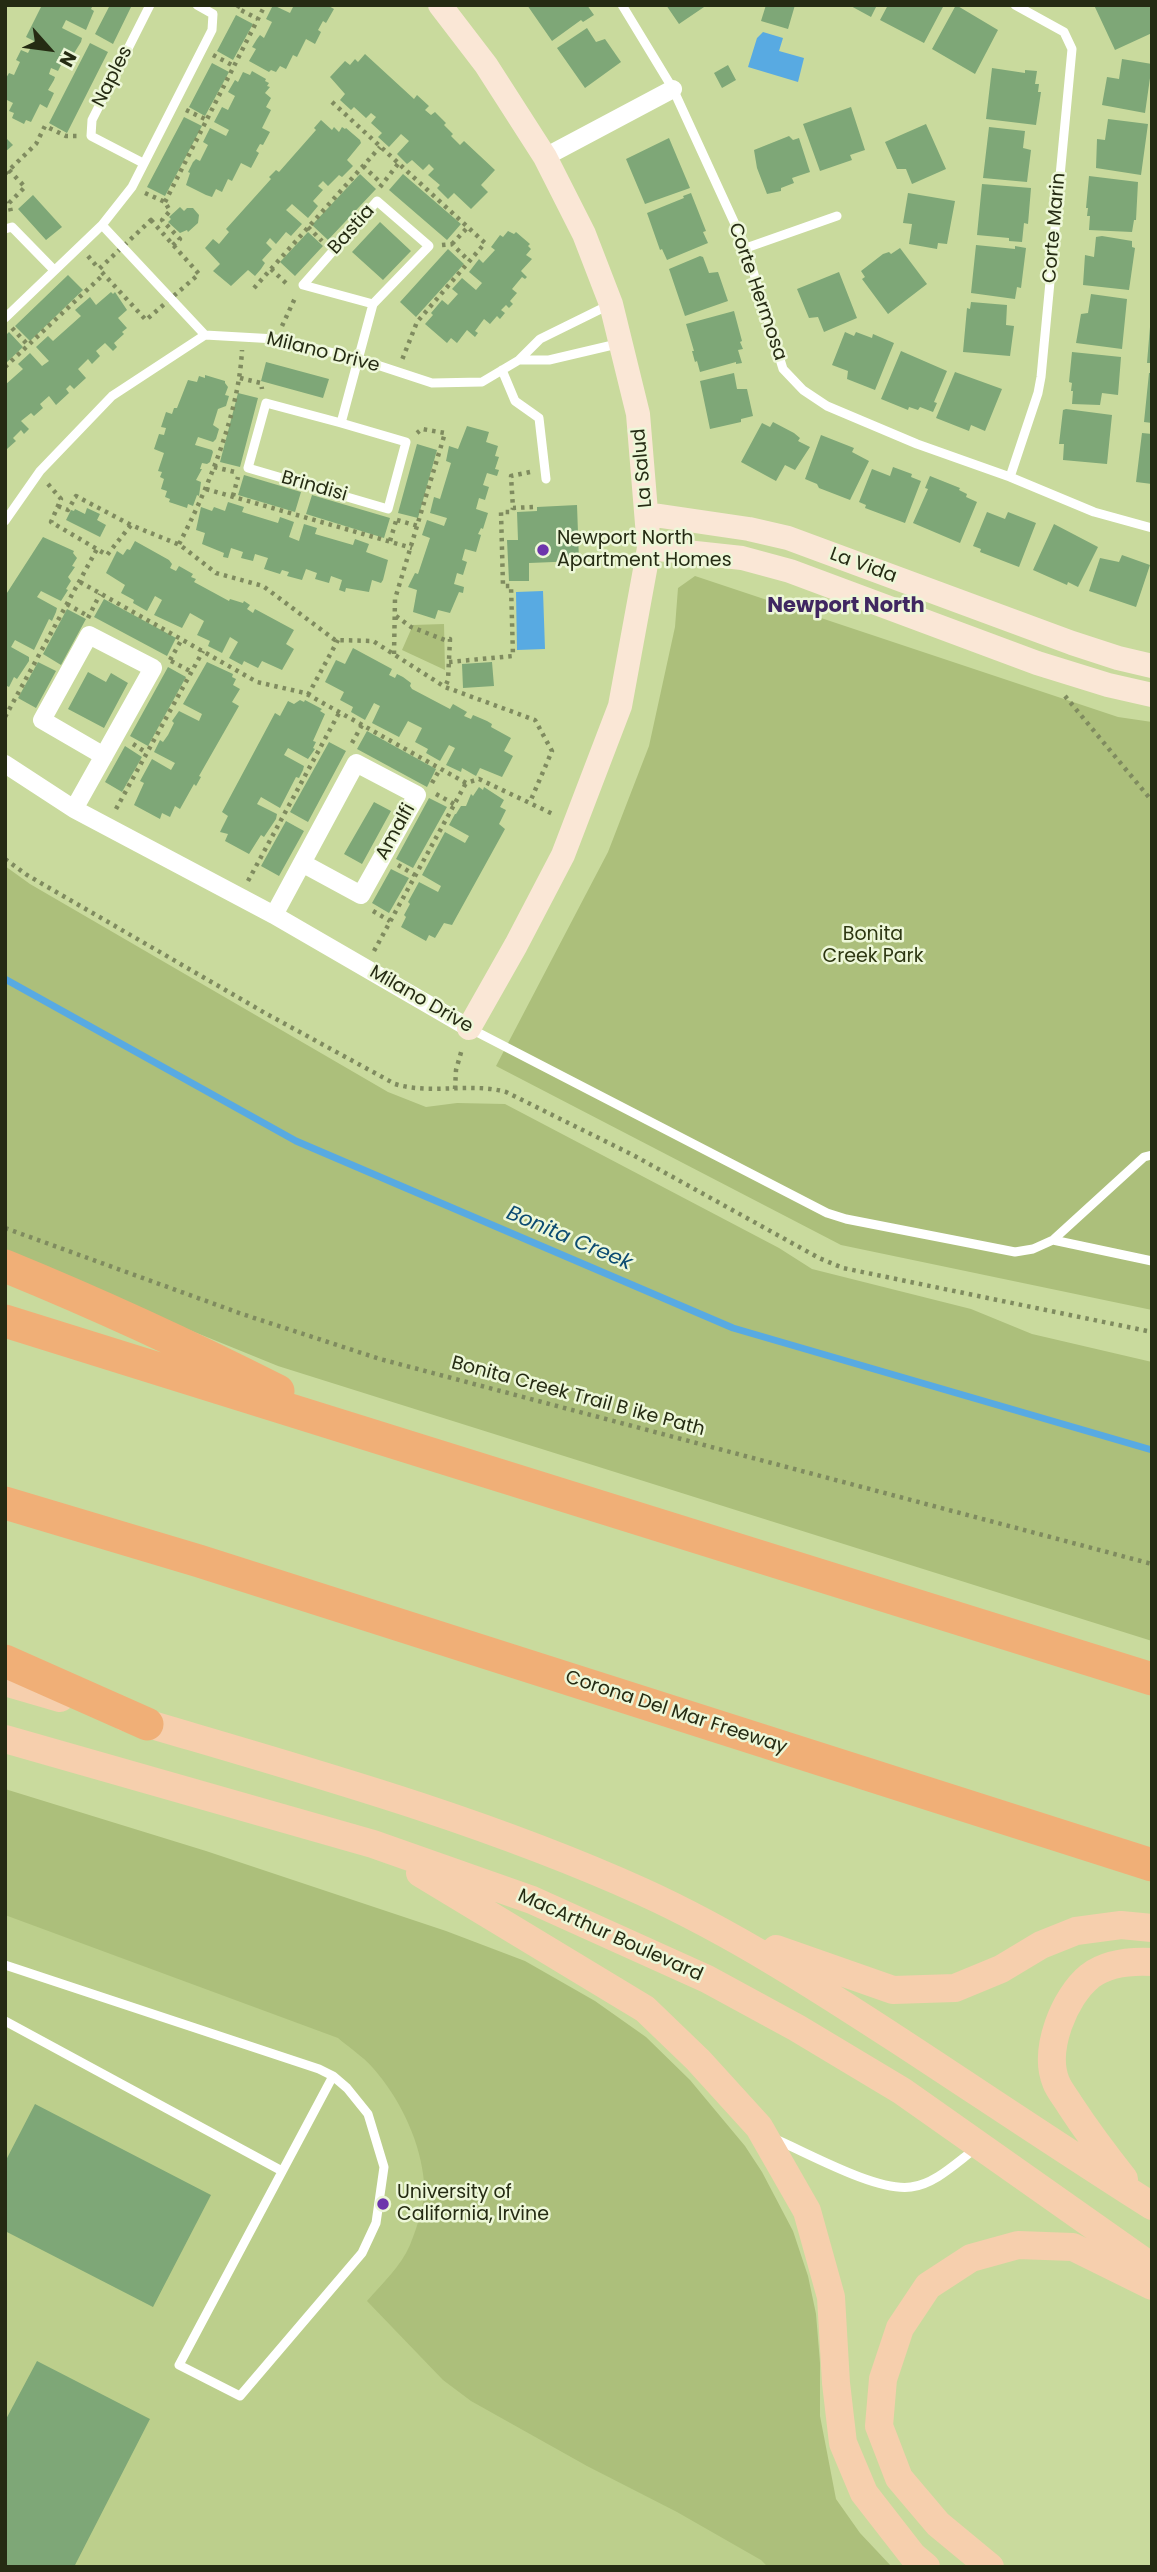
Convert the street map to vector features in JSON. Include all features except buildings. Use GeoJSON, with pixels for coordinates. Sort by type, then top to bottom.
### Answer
{"type":"FeatureCollection","features":[{"type":"Feature","properties":{"kind":"highway"},"geometry":{"type":"LineString","coordinates":[[5,1266],[211,1357],[364,1435]]}},
{"type":"Feature","properties":{"kind":"highway"},"geometry":{"type":"LineString","coordinates":[[5,1321],[1152,1679]]}},
{"type":"Feature","properties":{"kind":"highway"},"geometry":{"type":"LineString","coordinates":[[5,1503],[199,1562]]}},
{"type":"Feature","properties":{"kind":"highway"},"geometry":{"type":"LineString","coordinates":[[5,1520],[199,1562]]}},
{"type":"Feature","properties":{"kind":"highway","name":"Corona Del Mar Freeway"},"geometry":{"type":"LineString","coordinates":[[199,1562],[1152,1865]]}},
{"type":"Feature","properties":{"kind":"highway"},"geometry":{"type":"LineString","coordinates":[[5,1661],[147,1724]]}},
{"type":"Feature","properties":{"kind":"main road"},"geometry":{"type":"LineString","coordinates":[[5,1682],[418,1805],[528,1843],[644,1893],[714,1928],[826,1993],[1145,2202]]}},
{"type":"Feature","properties":{"kind":"main road","name":"MacArthur Boulevard"},"geometry":{"type":"LineString","coordinates":[[5,1739],[373,1844],[532,1900],[708,1979],[902,2091],[979,2146],[1142,2271]]}},
{"type":"Feature","properties":{"kind":"main road"},"geometry":{"type":"LineString","coordinates":[[373,1844],[645,2009],[698,2060],[763,2134],[807,2211],[831,2297],[843,2443],[864,2493],[913,2556],[926,2567]]}},
{"type":"Feature","properties":{"kind":"main road"},"geometry":{"type":"LineString","coordinates":[[714,1928],[893,1990],[955,1988],[1001,1969],[1041,1945],[1076,1931],[1121,1925],[1152,1928]]}},
{"type":"Feature","properties":{"kind":"main road"},"geometry":{"type":"LineString","coordinates":[[1145,2202],[1088,2133],[1055,2081],[1053,2045],[1065,2006],[1091,1975],[1114,1965],[1134,1961],[1152,1962]]}},
{"type":"Feature","properties":{"kind":"main road"},"geometry":{"type":"LineString","coordinates":[[990,2567],[939,2524],[899,2478],[879,2426],[883,2379],[900,2328],[928,2286],[971,2258],[1018,2245],[1073,2246],[1142,2271]]}},
{"type":"Feature","properties":{"kind":"street","name":"La Salud"},"geometry":{"type":"LineString","coordinates":[[440,5],[486,65],[545,157],[584,234],[611,304],[638,414],[649,548],[621,706],[563,855],[469,1028]]}},
{"type":"Feature","properties":{"kind":"street"},"geometry":{"type":"LineString","coordinates":[[545,157],[673,89]]}},
{"type":"Feature","properties":{"kind":"street","name":"La Vida"},"geometry":{"type":"LineString","coordinates":[[648,514],[749,529],[788,538],[1072,643],[1152,666]]}},
{"type":"Feature","properties":{"kind":"street","name":"La Vida"},"geometry":{"type":"LineString","coordinates":[[649,548],[742,558],[790,571],[1037,663],[1108,685],[1152,695]]}},
{"type":"Feature","properties":{"kind":"street"},"geometry":{"type":"LineString","coordinates":[[75,809],[153,668],[89,635],[42,720],[104,756]]}},
{"type":"Feature","properties":{"kind":"street","name":"Milano Drive"},"geometry":{"type":"LineString","coordinates":[[5,764],[75,809],[274,915],[469,1028]]}},
{"type":"Feature","properties":{"kind":"street","name":"Amalfi"},"geometry":{"type":"LineString","coordinates":[[274,915],[302,863],[356,764],[417,795],[361,895],[302,863]]}},
{"type":"Feature","properties":{"kind":"lane","name":"Naples"},"geometry":{"type":"LineString","coordinates":[[92,136],[92,120],[150,5]]}},
{"type":"Feature","properties":{"kind":"lane"},"geometry":{"type":"LineString","coordinates":[[5,320],[102,225],[132,187],[212,30],[213,14],[197,5]]}},
{"type":"Feature","properties":{"kind":"lane","name":"Corte Hermosa"},"geometry":{"type":"LineString","coordinates":[[622,5],[673,89],[746,248],[783,369],[803,390],[827,406],[917,444],[1010,477],[1094,512],[1152,528]]}},
{"type":"Feature","properties":{"kind":"lane","name":"Corte Marin"},"geometry":{"type":"LineString","coordinates":[[1010,477],[1041,377],[1072,49],[1064,32],[1015,5]]}},
{"type":"Feature","properties":{"kind":"lane"},"geometry":{"type":"LineString","coordinates":[[92,136],[143,163]]}},
{"type":"Feature","properties":{"kind":"lane","name":"Bastia"},"geometry":{"type":"LineString","coordinates":[[373,304],[303,285],[377,202],[429,246]]}},
{"type":"Feature","properties":{"kind":"lane"},"geometry":{"type":"LineString","coordinates":[[746,248],[837,216]]}},
{"type":"Feature","properties":{"kind":"lane"},"geometry":{"type":"LineString","coordinates":[[5,521],[39,472],[112,396],[205,335],[102,225]]}},
{"type":"Feature","properties":{"kind":"lane"},"geometry":{"type":"LineString","coordinates":[[10,229],[54,270]]}},
{"type":"Feature","properties":{"kind":"lane"},"geometry":{"type":"LineString","coordinates":[[341,423],[373,304],[429,246]]}},
{"type":"Feature","properties":{"kind":"lane","name":"Milano Drive"},"geometry":{"type":"LineString","coordinates":[[205,335],[276,338],[359,359],[432,383],[482,382],[519,360],[540,339],[611,304]]}},
{"type":"Feature","properties":{"kind":"lane","name":"Milano Drive"},"geometry":{"type":"LineString","coordinates":[[519,360],[549,360],[621,343]]}},
{"type":"Feature","properties":{"kind":"lane"},"geometry":{"type":"LineString","coordinates":[[502,370],[515,401],[539,418],[545,474]]}},
{"type":"Feature","properties":{"kind":"lane"},"geometry":{"type":"LineString","coordinates":[[266,404],[406,442]]}},
{"type":"Feature","properties":{"kind":"lane","name":"Brindisi"},"geometry":{"type":"LineString","coordinates":[[266,404],[248,468],[388,509],[406,442]]}},
{"type":"Feature","properties":{"kind":"lane","name":"Milano Drive"},"geometry":{"type":"LineString","coordinates":[[469,1028],[815,1207],[846,1219],[1015,1251],[1033,1250],[1053,1240]]}},
{"type":"Feature","properties":{"kind":"lane"},"geometry":{"type":"LineString","coordinates":[[1053,1240],[1144,1157],[1152,1155]]}},
{"type":"Feature","properties":{"kind":"lane"},"geometry":{"type":"LineString","coordinates":[[1053,1240],[1152,1261]]}},
{"type":"Feature","properties":{"kind":"lane"},"geometry":{"type":"LineString","coordinates":[[5,1965],[319,2069],[333,2076],[347,2088],[368,2114],[384,2166],[376,2223],[362,2253],[240,2396],[179,2365],[333,2076]]}},
{"type":"Feature","properties":{"kind":"lane"},"geometry":{"type":"LineString","coordinates":[[5,2021],[282,2171]]}},
{"type":"Feature","properties":{"kind":"lane"},"geometry":{"type":"LineString","coordinates":[[763,2134],[875,2182],[913,2188],[940,2176],[979,2146]]}},
{"type":"Feature","properties":{"kind":"path"},"geometry":{"type":"LineString","coordinates":[[239,5],[237,8],[258,19]]}},
{"type":"Feature","properties":{"kind":"path"},"geometry":{"type":"LineString","coordinates":[[166,202],[265,5]]}},
{"type":"Feature","properties":{"kind":"path"},"geometry":{"type":"LineString","coordinates":[[332,102],[485,243],[417,322],[403,354],[399,372]]}},
{"type":"Feature","properties":{"kind":"path"},"geometry":{"type":"LineString","coordinates":[[10,229],[7,201],[25,187],[7,172],[36,144],[45,126],[66,136],[92,136]]}},
{"type":"Feature","properties":{"kind":"path"},"geometry":{"type":"LineString","coordinates":[[254,288],[380,147]]}},
{"type":"Feature","properties":{"kind":"path"},"geometry":{"type":"LineString","coordinates":[[377,202],[381,183],[399,164]]}},
{"type":"Feature","properties":{"kind":"path"},"geometry":{"type":"LineString","coordinates":[[363,166],[381,183]]}},
{"type":"Feature","properties":{"kind":"path"},"geometry":{"type":"LineString","coordinates":[[132,187],[166,202],[170,211],[162,219],[180,239],[172,246]]}},
{"type":"Feature","properties":{"kind":"path"},"geometry":{"type":"LineString","coordinates":[[150,220],[199,274],[146,320],[99,269],[122,246],[150,220]]}},
{"type":"Feature","properties":{"kind":"path"},"geometry":{"type":"LineString","coordinates":[[429,246],[452,244],[468,227]]}},
{"type":"Feature","properties":{"kind":"path"},"geometry":{"type":"LineString","coordinates":[[452,244],[470,261]]}},
{"type":"Feature","properties":{"kind":"path"},"geometry":{"type":"LineString","coordinates":[[271,269],[298,293],[276,338]]}},
{"type":"Feature","properties":{"kind":"path"},"geometry":{"type":"LineString","coordinates":[[5,367],[104,274]]}},
{"type":"Feature","properties":{"kind":"path"},"geometry":{"type":"LineString","coordinates":[[5,320],[28,345]]}},
{"type":"Feature","properties":{"kind":"path"},"geometry":{"type":"LineString","coordinates":[[179,544],[206,489],[240,378],[243,337]]}},
{"type":"Feature","properties":{"kind":"path"},"geometry":{"type":"LineString","coordinates":[[240,378],[261,383],[266,404]]}},
{"type":"Feature","properties":{"kind":"path"},"geometry":{"type":"LineString","coordinates":[[394,655],[395,599],[445,433],[422,429],[406,442]]}},
{"type":"Feature","properties":{"kind":"path"},"geometry":{"type":"LineString","coordinates":[[39,472],[61,499],[51,522],[107,555],[131,525]]}},
{"type":"Feature","properties":{"kind":"path"},"geometry":{"type":"LineString","coordinates":[[233,496],[239,473]]}},
{"type":"Feature","properties":{"kind":"path"},"geometry":{"type":"LineString","coordinates":[[449,662],[513,656],[510,586],[503,586],[501,512],[512,512],[511,476],[545,474]]}},
{"type":"Feature","properties":{"kind":"path"},"geometry":{"type":"LineString","coordinates":[[206,489],[412,548]]}},
{"type":"Feature","properties":{"kind":"path"},"geometry":{"type":"LineString","coordinates":[[58,506],[68,510],[76,496],[131,525],[179,544],[216,573],[263,586],[338,640],[373,641],[445,687],[535,720],[552,751],[530,802]]}},
{"type":"Feature","properties":{"kind":"path"},"geometry":{"type":"LineString","coordinates":[[513,508],[533,507],[533,512]]}},
{"type":"Feature","properties":{"kind":"path"},"geometry":{"type":"LineString","coordinates":[[390,541],[396,520]]}},
{"type":"Feature","properties":{"kind":"path"},"geometry":{"type":"LineString","coordinates":[[5,716],[97,549]]}},
{"type":"Feature","properties":{"kind":"path"},"geometry":{"type":"LineString","coordinates":[[80,582],[257,682],[308,695],[466,783]]}},
{"type":"Feature","properties":{"kind":"path"},"geometry":{"type":"LineString","coordinates":[[67,604],[88,616]]}},
{"type":"Feature","properties":{"kind":"path"},"geometry":{"type":"LineString","coordinates":[[395,616],[411,627],[450,639],[445,687]]}},
{"type":"Feature","properties":{"kind":"path"},"geometry":{"type":"LineString","coordinates":[[170,660],[182,639]]}},
{"type":"Feature","properties":{"kind":"path"},"geometry":{"type":"LineString","coordinates":[[308,695],[338,640]]}},
{"type":"Feature","properties":{"kind":"path"},"geometry":{"type":"LineString","coordinates":[[107,826],[204,651]]}},
{"type":"Feature","properties":{"kind":"path"},"geometry":{"type":"LineString","coordinates":[[1064,695],[1152,801]]}},
{"type":"Feature","properties":{"kind":"path"},"geometry":{"type":"LineString","coordinates":[[240,897],[339,713]]}},
{"type":"Feature","properties":{"kind":"path"},"geometry":{"type":"LineString","coordinates":[[428,790],[440,769]]}},
{"type":"Feature","properties":{"kind":"path"},"geometry":{"type":"LineString","coordinates":[[365,967],[466,783],[479,779],[575,825]]}},
{"type":"Feature","properties":{"kind":"path"},"geometry":{"type":"LineString","coordinates":[[5,859],[27,875],[265,1013],[395,1084],[412,1089],[490,1088],[506,1092],[633,1155],[819,1258],[844,1268],[1152,1332]]}},
{"type":"Feature","properties":{"kind":"path"},"geometry":{"type":"LineString","coordinates":[[455,1089],[456,1070],[469,1028]]}},
{"type":"Feature","properties":{"kind":"path","name":"Bonita Creek Trail B ike Path"},"geometry":{"type":"LineString","coordinates":[[5,1228],[229,1310],[380,1359],[1152,1564]]}},
{"type":"Feature","properties":{"kind":"shaded area","name":"University of California, Irvine"},"geometry":{"type":"Polygon","coordinates":[[[5,1808],[288,1899],[829,2496],[884,2567],[5,2567],[5,1808]]]}},
{"type":"Feature","properties":{"kind":"green space","name":"Bonita Creek Park"},"geometry":{"type":"Polygon","coordinates":[[[695,576],[1118,717],[1152,722],[1152,1310],[841,1245],[496,1066],[608,852],[649,746],[675,627],[678,588],[695,576]]]}},
{"type":"Feature","properties":{"kind":"green space"},"geometry":{"type":"Polygon","coordinates":[[[444,624],[445,670],[402,650],[413,625],[444,624]]]}},
{"type":"Feature","properties":{"kind":"green space"},"geometry":{"type":"Polygon","coordinates":[[[5,866],[30,884],[388,1092],[426,1107],[457,1103],[505,1104],[779,1248],[812,1269],[971,1309],[1032,1334],[1152,1362],[1152,1641],[278,1366],[5,1255],[5,866]]]}},
{"type":"Feature","properties":{"kind":"green space"},"geometry":{"type":"Polygon","coordinates":[[[5,1789],[206,1851],[446,1931],[525,1961],[595,2001],[646,2037],[690,2080],[745,2146],[793,2231],[808,2276],[816,2314],[820,2416],[836,2499],[860,2533],[892,2567],[768,2567],[761,2560],[677,2512],[587,2466],[471,2401],[443,2380],[367,2301],[406,2253],[418,2223],[424,2197],[419,2153],[409,2125],[387,2085],[369,2064],[338,2038],[5,1915],[5,1789]]]}},
{"type":"Feature","properties":{"kind":"water"},"geometry":{"type":"Polygon","coordinates":[[[763,32],[783,38],[779,51],[804,58],[798,82],[748,67],[757,38],[763,32]]]}},
{"type":"Feature","properties":{"kind":"water"},"geometry":{"type":"Polygon","coordinates":[[[543,591],[545,649],[517,650],[516,592],[543,591]]]}},
{"type":"Feature","properties":{"kind":"waterway","name":"Bonita Creek"},"geometry":{"type":"LineString","coordinates":[[5,979],[296,1141],[733,1328],[1152,1450]]}},
{"type":"Feature","properties":{"kind":"place","name":"Newport North Apartment Homes"},"geometry":{"type":"Point","coordinates":[543,550]}},
{"type":"Feature","properties":{"kind":"place","name":"University of California, Irvine"},"geometry":{"type":"Point","coordinates":[383,2204]}},
{"type":"Feature","properties":{"kind":"district","name":"Newport North"},"geometry":{"type":"Point","coordinates":[846,607]}}]}
